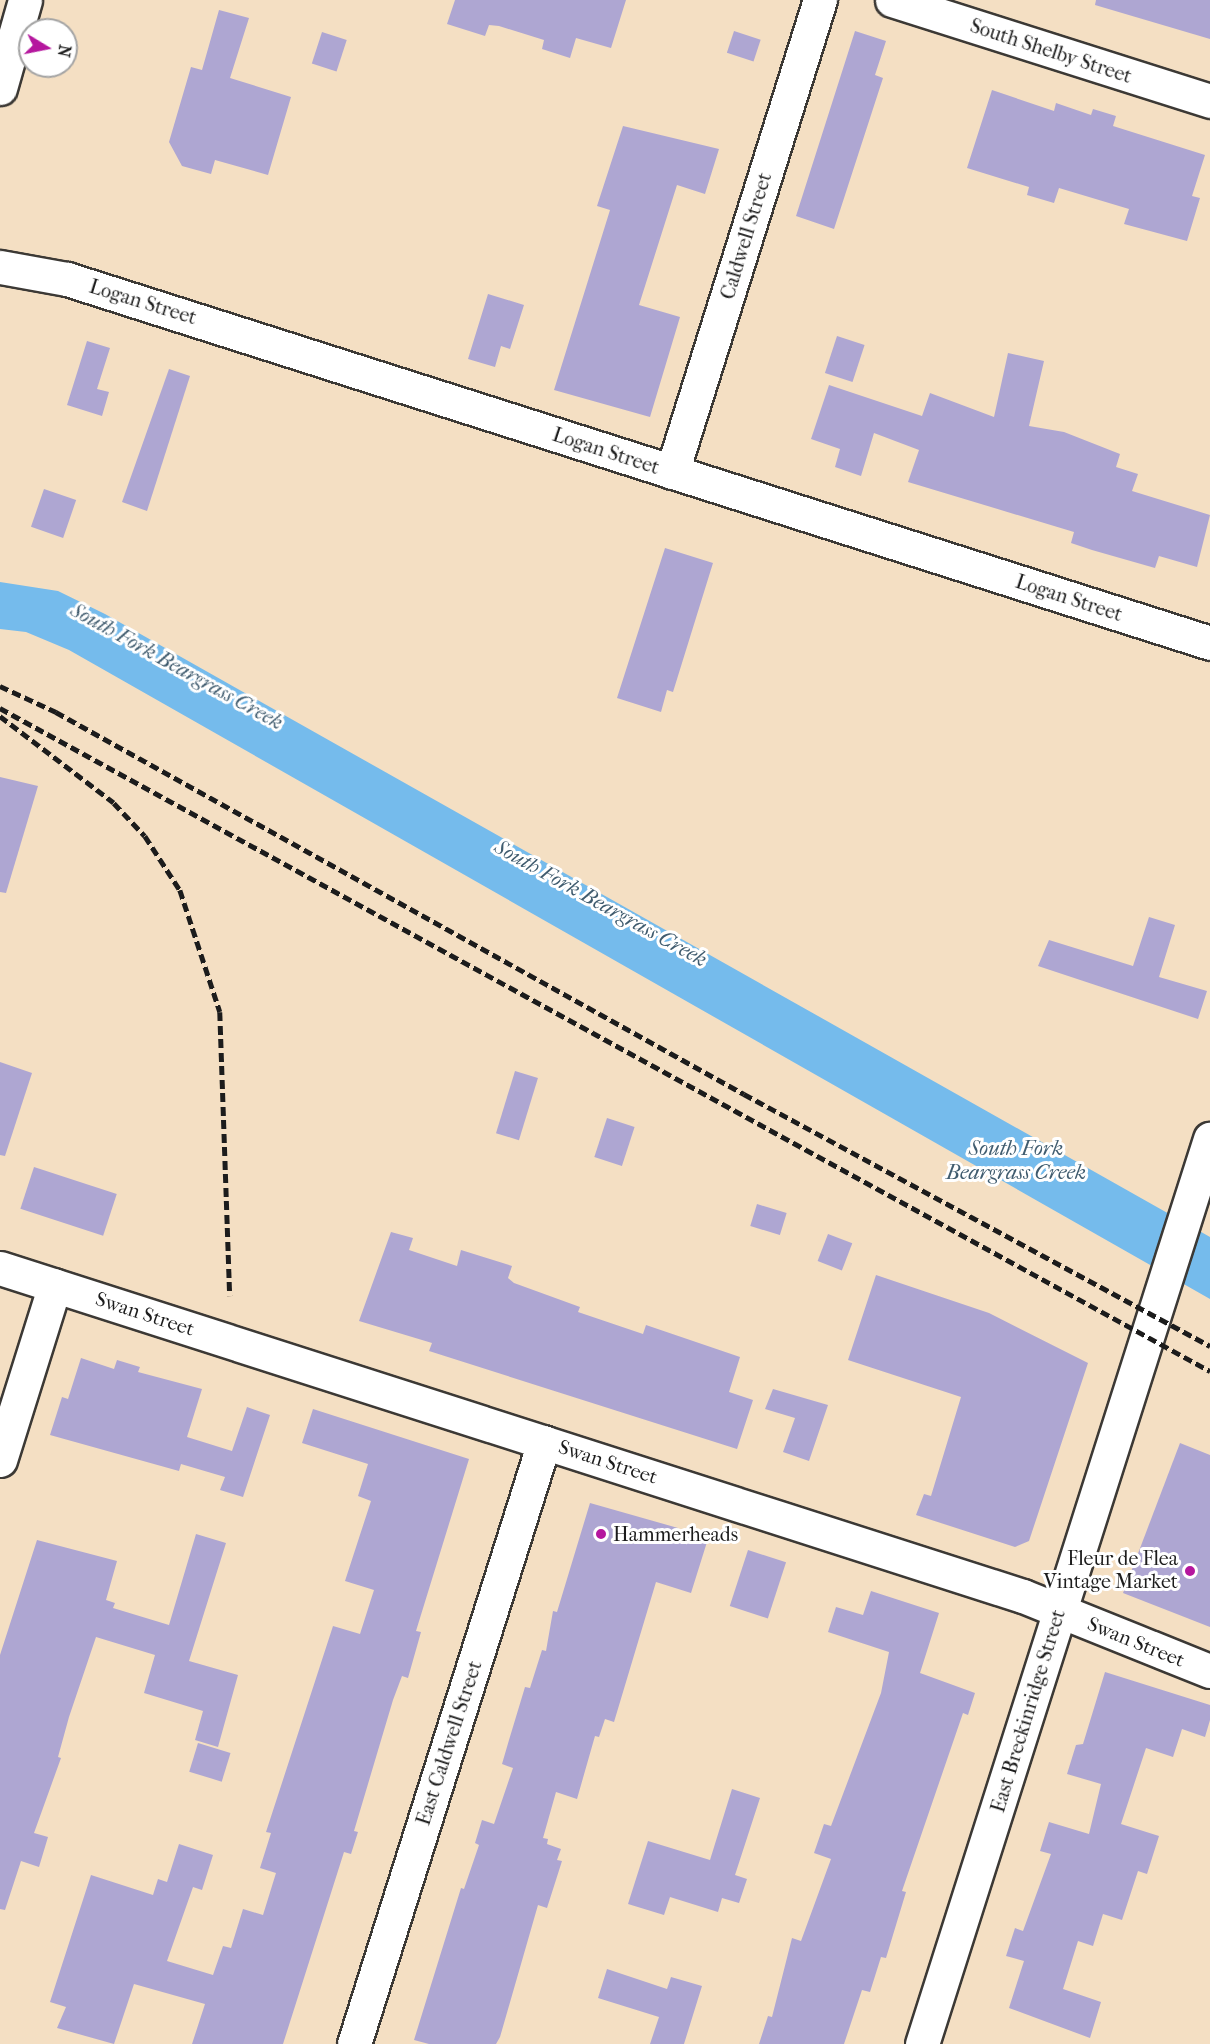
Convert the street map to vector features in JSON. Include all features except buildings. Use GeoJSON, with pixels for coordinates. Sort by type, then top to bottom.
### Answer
{"type":"FeatureCollection","features":[{"type":"Feature","properties":{"kind":"street"},"geometry":{"type":"LineString","coordinates":[[0,88],[25,0]]}},
{"type":"Feature","properties":{"kind":"street","name":"Caldwell Street"},"geometry":{"type":"LineString","coordinates":[[672,472],[820,0]]}},
{"type":"Feature","properties":{"kind":"street","name":"South Shelby Street"},"geometry":{"type":"LineString","coordinates":[[892,0],[1210,101]]}},
{"type":"Feature","properties":{"kind":"street","name":"Logan Street"},"geometry":{"type":"LineString","coordinates":[[0,267],[67,279],[1210,643]]}},
{"type":"Feature","properties":{"kind":"street","name":"East Breckinridge Street"},"geometry":{"type":"LineString","coordinates":[[922,2044],[1210,1139]]}},
{"type":"Feature","properties":{"kind":"street","name":"Swan Street"},"geometry":{"type":"LineString","coordinates":[[0,1268],[1012,1592],[1210,1671]]}},
{"type":"Feature","properties":{"kind":"street"},"geometry":{"type":"LineString","coordinates":[[0,1460],[55,1285]]}},
{"type":"Feature","properties":{"kind":"street","name":"East Caldwell Street"},"geometry":{"type":"LineString","coordinates":[[354,2044],[544,1442]]}},
{"type":"Feature","properties":{"kind":"water","name":"South Fork Beargrass Creek"},"geometry":{"type":"Polygon","coordinates":[[[0,582],[58,591],[105,614],[1210,1237],[1210,1299],[69,650],[26,632],[0,629],[0,582]]]}},
{"type":"Feature","properties":{"kind":"railway"},"geometry":{"type":"LineString","coordinates":[[0,686],[56,712],[744,1094],[1210,1346]]}},
{"type":"Feature","properties":{"kind":"railway"},"geometry":{"type":"LineString","coordinates":[[0,708],[1210,1371]]}},
{"type":"Feature","properties":{"kind":"railway"},"geometry":{"type":"LineString","coordinates":[[0,716],[114,803],[145,836],[180,890],[220,1012],[230,1296]]}},
{"type":"Feature","properties":{"kind":"place","name":"Hammerheads"},"geometry":{"type":"Point","coordinates":[601,1534]}},
{"type":"Feature","properties":{"kind":"place","name":"Fleur de Flea Vintage Market"},"geometry":{"type":"Point","coordinates":[1190,1571]}}]}
